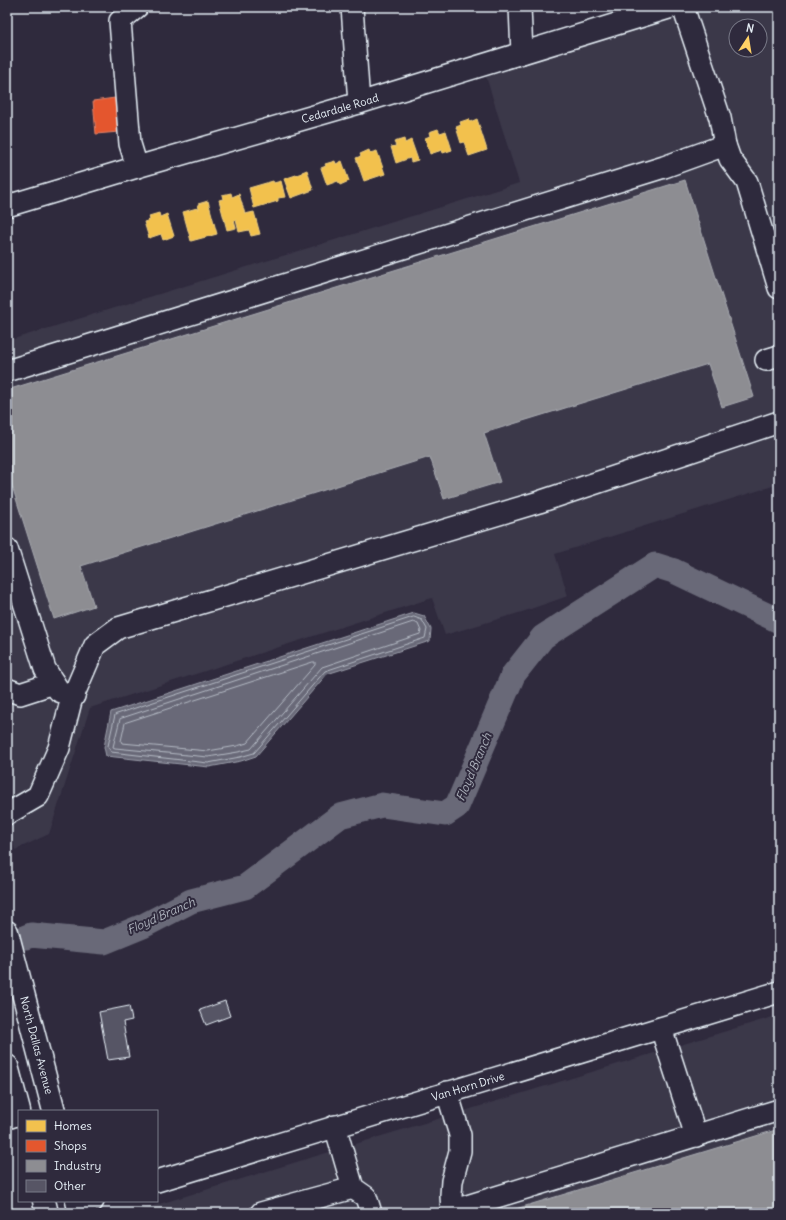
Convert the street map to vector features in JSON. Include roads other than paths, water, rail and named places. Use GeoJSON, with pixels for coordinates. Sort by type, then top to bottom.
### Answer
{"type":"FeatureCollection","features":[{"type":"Feature","properties":{"kind":"main road","name":"North Dallas Avenue"},"geometry":{"type":"LineString","coordinates":[[7,932],[54,1110]]}},
{"type":"Feature","properties":{"kind":"main road"},"geometry":{"type":"LineString","coordinates":[[7,1066],[19,1110]]}},
{"type":"Feature","properties":{"kind":"main road"},"geometry":{"type":"LineString","coordinates":[[44,1202],[47,1213]]}},
{"type":"Feature","properties":{"kind":"street"},"geometry":{"type":"LineString","coordinates":[[137,7],[120,21],[130,144],[138,167]]}},
{"type":"Feature","properties":{"kind":"street"},"geometry":{"type":"LineString","coordinates":[[352,7],[359,103]]}},
{"type":"Feature","properties":{"kind":"street"},"geometry":{"type":"LineString","coordinates":[[520,7],[522,53]]}},
{"type":"Feature","properties":{"kind":"street","name":"Cedardale Road"},"geometry":{"type":"LineString","coordinates":[[7,206],[359,103],[672,7]]}},
{"type":"Feature","properties":{"kind":"street"},"geometry":{"type":"LineString","coordinates":[[683,7],[720,118],[724,145],[730,159],[747,182],[779,288]]}},
{"type":"Feature","properties":{"kind":"street"},"geometry":{"type":"LineString","coordinates":[[7,371],[656,170],[724,145]]}},
{"type":"Feature","properties":{"kind":"street"},"geometry":{"type":"LineString","coordinates":[[7,814],[38,796],[59,748],[74,696],[95,646],[118,628],[539,502],[779,422]]}},
{"type":"Feature","properties":{"kind":"street"},"geometry":{"type":"LineString","coordinates":[[7,549],[44,669],[59,691],[74,696]]}},
{"type":"Feature","properties":{"kind":"street"},"geometry":{"type":"LineString","coordinates":[[7,689],[20,694],[54,683]]}},
{"type":"Feature","properties":{"kind":"street","name":"Van Horn Drive"},"geometry":{"type":"LineString","coordinates":[[158,1181],[779,992]]}},
{"type":"Feature","properties":{"kind":"street"},"geometry":{"type":"LineString","coordinates":[[661,1028],[696,1136]]}},
{"type":"Feature","properties":{"kind":"street"},"geometry":{"type":"LineString","coordinates":[[448,1092],[460,1135],[460,1151],[450,1195],[452,1212],[779,1110]]}},
{"type":"Feature","properties":{"kind":"street"},"geometry":{"type":"LineString","coordinates":[[7,1118],[18,1114]]}},
{"type":"Feature","properties":{"kind":"street"},"geometry":{"type":"LineString","coordinates":[[335,1126],[353,1188],[366,1197],[372,1213]]}},
{"type":"Feature","properties":{"kind":"street"},"geometry":{"type":"LineString","coordinates":[[261,1213],[353,1188]]}},
{"type":"Feature","properties":{"kind":"water"},"geometry":{"type":"Polygon","coordinates":[[[414,613],[424,616],[431,629],[430,641],[327,674],[256,756],[241,761],[209,767],[106,756],[104,747],[111,712],[414,613]]]}},
{"type":"Feature","properties":{"kind":"waterway","name":"Floyd Branch"},"geometry":{"type":"LineString","coordinates":[[26,937],[31,935],[104,942],[143,926],[191,901],[245,887],[340,816],[382,805],[445,814],[457,806],[513,675],[543,637],[655,565],[674,571],[779,621]]}}]}
